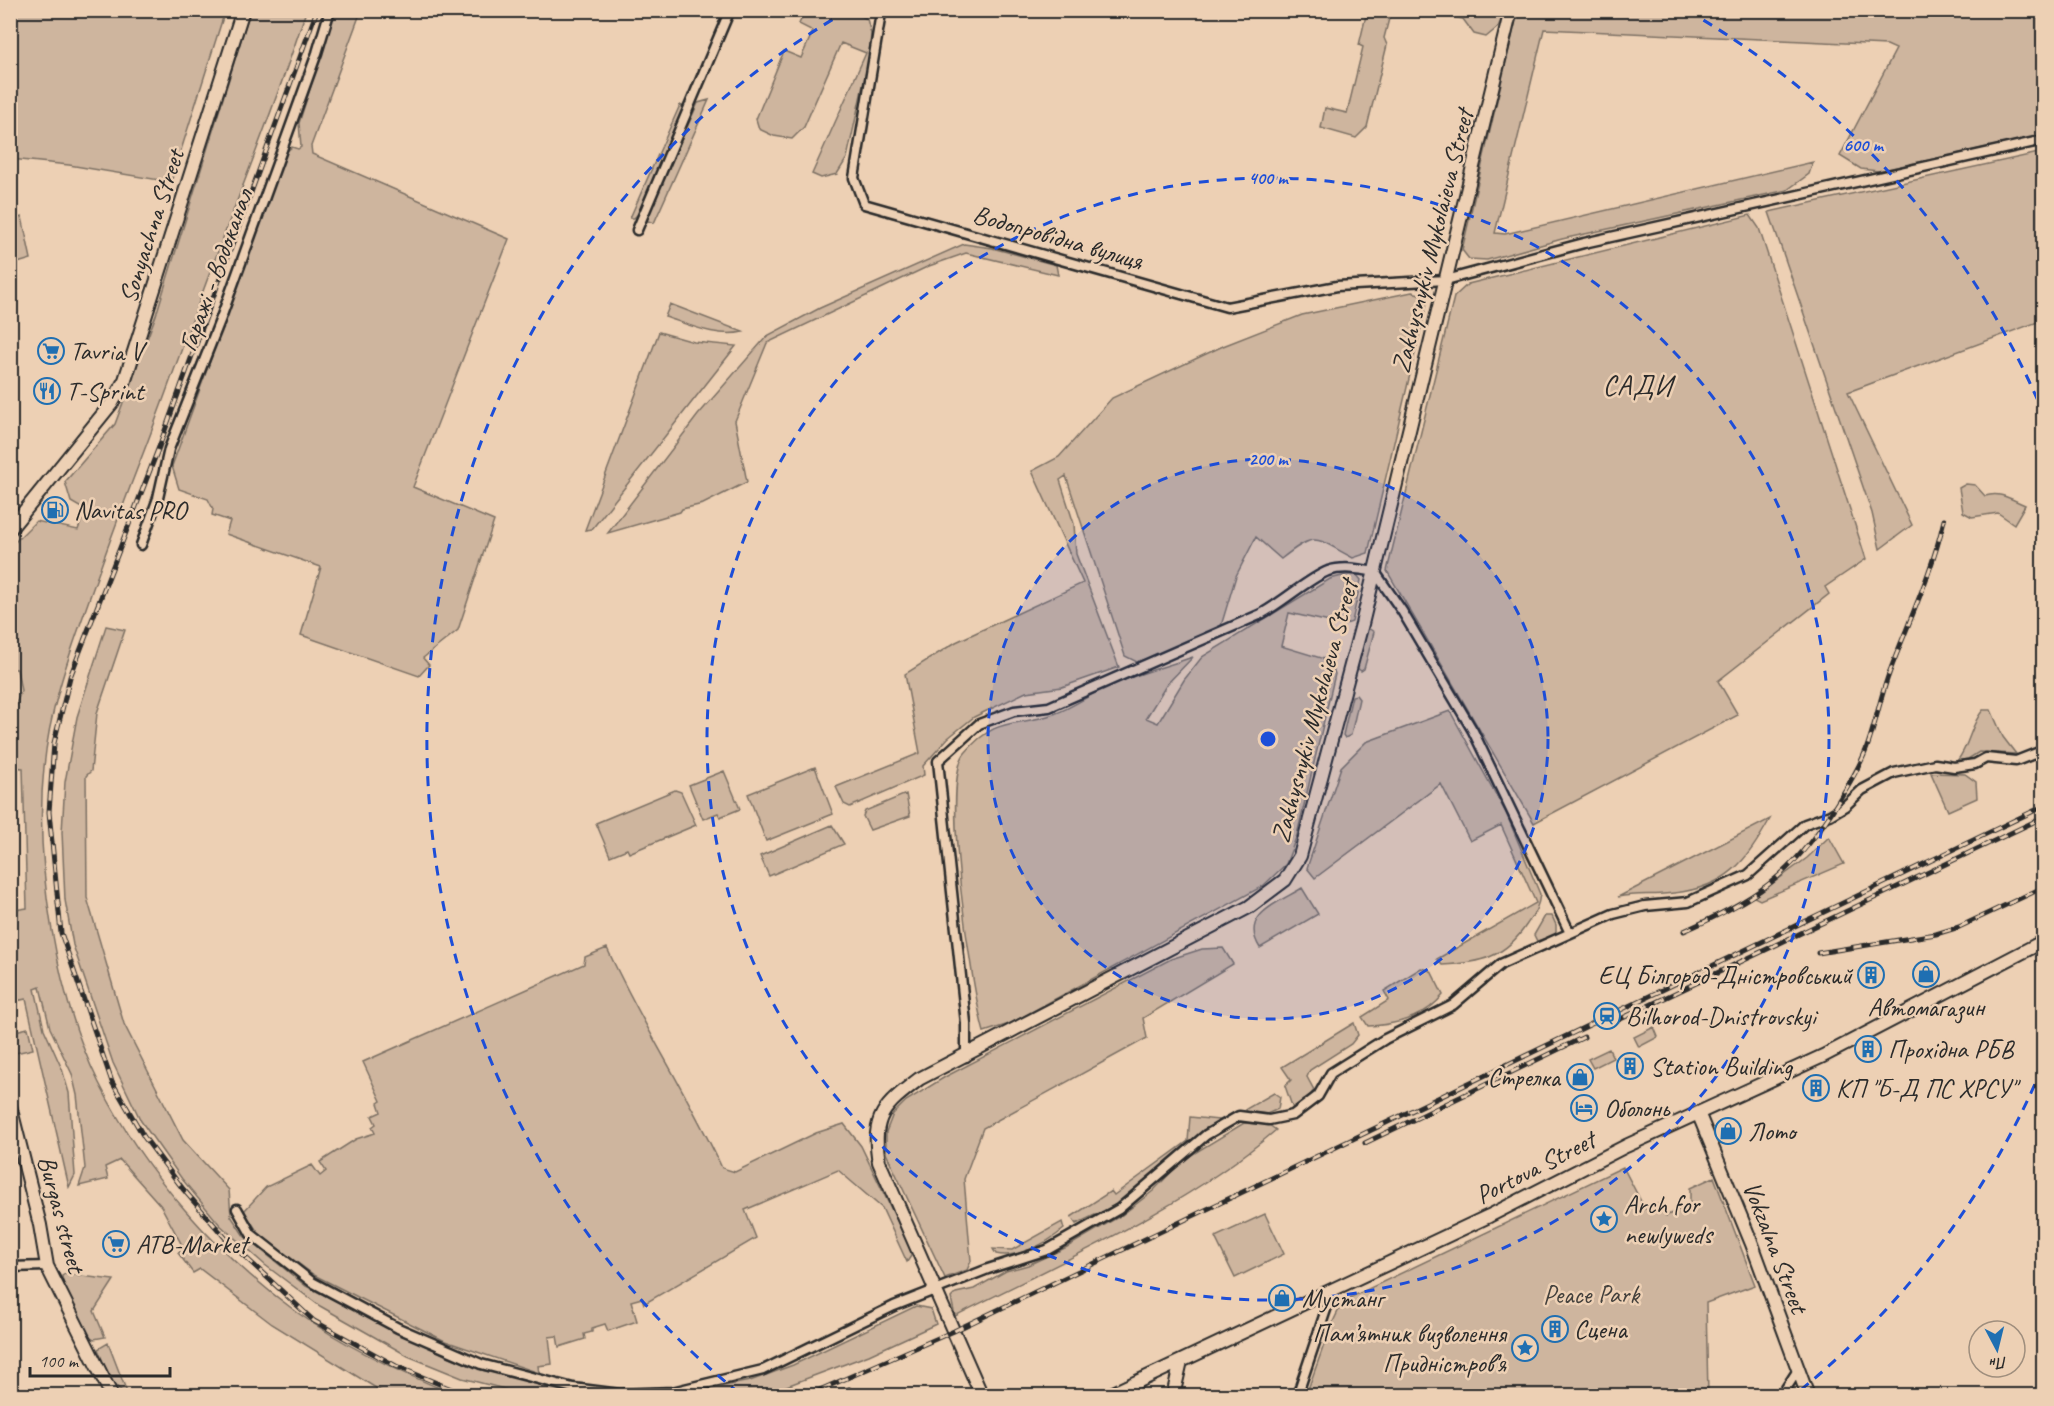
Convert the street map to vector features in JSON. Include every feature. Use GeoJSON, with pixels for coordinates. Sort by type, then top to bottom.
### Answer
{"type":"FeatureCollection","features":[{"type":"Feature","properties":{"kind":"street","name":"Sonyachna Street"},"geometry":{"type":"LineString","coordinates":[[10,529],[112,404],[125,380],[243,10]]}},
{"type":"Feature","properties":{"kind":"street","name":"Гаражі - Водоканал"},"geometry":{"type":"LineString","coordinates":[[141,545],[158,498],[170,449],[221,318],[317,53],[330,10]]}},
{"type":"Feature","properties":{"kind":"street"},"geometry":{"type":"LineString","coordinates":[[637,230],[730,10]]}},
{"type":"Feature","properties":{"kind":"street","name":"Водопровідна вулиця"},"geometry":{"type":"LineString","coordinates":[[870,10],[881,13],[854,178],[864,204],[1227,307],[1337,286],[1446,280]]}},
{"type":"Feature","properties":{"kind":"street","name":"Zakhysnykiv Mykolaieva Street"},"geometry":{"type":"LineString","coordinates":[[982,1395],[937,1288],[879,1162],[875,1138],[879,1120],[890,1101],[919,1079],[966,1057],[1249,908],[1285,880],[1300,856],[1375,572],[1511,10]]}},
{"type":"Feature","properties":{"kind":"street"},"geometry":{"type":"LineString","coordinates":[[1446,280],[1584,243],[2043,140]]}},
{"type":"Feature","properties":{"kind":"street"},"geometry":{"type":"LineString","coordinates":[[966,1057],[966,1023],[938,761],[979,724],[1014,711],[1049,707],[1259,615],[1277,606],[1327,571],[1352,568],[1375,572],[1402,611],[1473,731],[1570,933]]}},
{"type":"Feature","properties":{"kind":"street"},"geometry":{"type":"LineString","coordinates":[[237,1209],[251,1234],[312,1282],[398,1328],[481,1364],[573,1388],[608,1392],[672,1392],[763,1370],[894,1306],[937,1288],[1047,1250],[1119,1209],[1206,1136],[1239,1116],[1269,1120],[1293,1116],[1318,1096],[1331,1072],[1385,1039],[1453,1005],[1501,964],[1613,914],[1644,906],[1688,902],[1748,874],[1805,824],[1830,815],[1845,806],[1862,790],[1894,773],[1935,764],[1954,767],[1975,764],[1986,758],[2016,761],[2039,752],[2043,753]]}},
{"type":"Feature","properties":{"kind":"street","name":"Portova Street"},"geometry":{"type":"LineString","coordinates":[[1107,1395],[1489,1216],[1626,1146],[1823,1056],[2043,941]]}},
{"type":"Feature","properties":{"kind":"street","name":"Burgas street"},"geometry":{"type":"LineString","coordinates":[[10,1106],[48,1266],[112,1395]]}},
{"type":"Feature","properties":{"kind":"street","name":"Vokzalna Street"},"geometry":{"type":"LineString","coordinates":[[1699,1114],[1752,1244],[1808,1395]]}},
{"type":"Feature","properties":{"kind":"street"},"geometry":{"type":"LineString","coordinates":[[10,1267],[48,1266]]}},
{"type":"Feature","properties":{"kind":"street"},"geometry":{"type":"LineString","coordinates":[[1297,1395],[1334,1288]]}},
{"type":"Feature","properties":{"kind":"street"},"geometry":{"type":"LineString","coordinates":[[1173,1395],[1181,1361]]}},
{"type":"Feature","properties":{"kind":"street"},"geometry":{"type":"LineString","coordinates":[[1781,1395],[1798,1370]]}},
{"type":"Feature","properties":{"kind":"green space"},"geometry":{"type":"Polygon","coordinates":[[[837,10],[860,15],[867,19],[871,34],[869,58],[847,158],[837,174],[821,178],[812,174],[866,53],[841,43],[804,127],[792,139],[774,136],[759,129],[756,119],[784,51],[801,58],[813,31],[799,24],[805,11],[837,10]]]}},
{"type":"Feature","properties":{"kind":"green space"},"geometry":{"type":"Polygon","coordinates":[[[10,11],[225,11],[171,182],[69,165],[11,159],[10,11]]]}},
{"type":"Feature","properties":{"kind":"green space"},"geometry":{"type":"Polygon","coordinates":[[[250,11],[306,11],[274,103],[114,531],[60,688],[46,747],[42,804],[42,844],[52,928],[71,1011],[99,1083],[117,1117],[138,1149],[185,1210],[239,1265],[268,1290],[317,1326],[375,1359],[456,1395],[392,1396],[384,1393],[272,1324],[200,1269],[193,1273],[178,1253],[184,1249],[161,1206],[120,1160],[105,1167],[108,1179],[79,1186],[85,1168],[77,1095],[72,1074],[50,1028],[40,987],[35,989],[44,1029],[62,1069],[69,1093],[75,1175],[69,1187],[26,999],[11,1002],[10,932],[13,931],[11,914],[15,914],[14,910],[27,908],[23,768],[11,767],[10,720],[21,691],[17,669],[11,669],[11,546],[36,521],[78,530],[85,510],[71,502],[65,482],[115,424],[156,315],[250,11]]]}},
{"type":"Feature","properties":{"kind":"green space"},"geometry":{"type":"Polygon","coordinates":[[[335,11],[361,11],[311,146],[312,154],[509,239],[413,487],[494,521],[458,630],[423,658],[429,665],[419,676],[301,635],[321,567],[226,534],[230,521],[212,515],[213,509],[208,499],[179,489],[172,466],[286,152],[292,147],[298,149],[301,147],[299,123],[335,11]]]}},
{"type":"Feature","properties":{"kind":"green space"},"geometry":{"type":"Polygon","coordinates":[[[1367,11],[1391,11],[1384,38],[1387,45],[1367,127],[1356,138],[1321,128],[1325,108],[1347,113],[1363,47],[1359,45],[1367,11]]]}},
{"type":"Feature","properties":{"kind":"green space"},"geometry":{"type":"Polygon","coordinates":[[[1422,11],[1505,11],[1498,27],[1486,37],[1474,34],[1463,19],[1422,11]]]}},
{"type":"Feature","properties":{"kind":"green space"},"geometry":{"type":"Polygon","coordinates":[[[1518,11],[2043,11],[2043,135],[1878,171],[1861,169],[1840,156],[1896,49],[1887,45],[1544,29],[1495,233],[1505,234],[1813,162],[1809,174],[1787,190],[1562,239],[1487,260],[1469,259],[1462,250],[1518,11]]]}},
{"type":"Feature","properties":{"kind":"green space"},"geometry":{"type":"Polygon","coordinates":[[[709,100],[654,223],[645,220],[698,103],[709,100]]]}},
{"type":"Feature","properties":{"kind":"green space"},"geometry":{"type":"Polygon","coordinates":[[[680,105],[686,108],[638,214],[630,218],[680,105]]]}},
{"type":"Feature","properties":{"kind":"green space"},"geometry":{"type":"Polygon","coordinates":[[[2043,152],[2043,320],[1848,392],[1912,525],[1880,549],[1872,513],[1769,212],[2043,152]]]}},
{"type":"Feature","properties":{"kind":"green space"},"geometry":{"type":"Polygon","coordinates":[[[1750,215],[1759,228],[1866,559],[1825,587],[1829,594],[1718,681],[1738,715],[1534,823],[1387,571],[1454,297],[1468,284],[1750,215]]]}},
{"type":"Feature","properties":{"kind":"green space"},"geometry":{"type":"Polygon","coordinates":[[[22,217],[31,259],[11,265],[11,220],[22,217]]]}},
{"type":"Feature","properties":{"kind":"green space"},"geometry":{"type":"Polygon","coordinates":[[[964,244],[992,248],[1056,265],[1058,275],[966,253],[929,266],[767,343],[735,421],[747,482],[703,504],[608,533],[698,415],[767,336],[820,308],[964,244]]]}},
{"type":"Feature","properties":{"kind":"green space"},"geometry":{"type":"Polygon","coordinates":[[[1412,292],[1423,295],[1427,302],[1368,553],[1353,558],[1316,540],[1302,544],[1281,559],[1256,537],[1236,576],[1218,636],[1137,662],[1125,656],[1066,476],[1060,480],[1074,524],[1076,554],[1119,667],[1062,687],[1026,692],[974,717],[948,738],[923,766],[924,775],[850,807],[844,804],[836,787],[920,753],[905,674],[956,642],[1083,583],[1032,471],[1059,457],[1112,398],[1223,346],[1302,315],[1412,292]]]}},
{"type":"Feature","properties":{"kind":"green space"},"geometry":{"type":"Polygon","coordinates":[[[670,304],[743,332],[713,332],[665,317],[670,304]]]}},
{"type":"Feature","properties":{"kind":"green space"},"geometry":{"type":"Polygon","coordinates":[[[659,332],[694,342],[736,346],[592,529],[585,530],[659,332]]]}},
{"type":"Feature","properties":{"kind":"green space"},"geometry":{"type":"Polygon","coordinates":[[[1966,484],[1975,485],[1985,496],[2001,495],[2025,505],[2014,524],[1998,513],[1972,517],[1963,512],[1959,488],[1966,484]]]}},
{"type":"Feature","properties":{"kind":"green space"},"geometry":{"type":"Polygon","coordinates":[[[1357,575],[1361,580],[1352,622],[1343,625],[1289,613],[1281,646],[1331,661],[1335,674],[1297,835],[1286,864],[1263,886],[1009,1024],[984,1032],[966,933],[957,843],[958,772],[965,753],[976,741],[997,728],[1054,714],[1106,687],[1193,657],[1167,684],[1146,718],[1158,723],[1184,680],[1202,657],[1330,579],[1357,575]]]}},
{"type":"Feature","properties":{"kind":"green space"},"geometry":{"type":"Polygon","coordinates":[[[106,626],[125,630],[97,713],[91,771],[86,776],[87,898],[124,1024],[183,1140],[229,1190],[231,1216],[244,1236],[306,1286],[445,1355],[482,1370],[589,1395],[528,1395],[462,1378],[408,1356],[320,1306],[265,1265],[220,1225],[182,1179],[141,1121],[113,1063],[73,945],[65,900],[62,832],[65,782],[77,717],[106,626]]]}},
{"type":"Feature","properties":{"kind":"green space"},"geometry":{"type":"Polygon","coordinates":[[[1368,628],[1374,632],[1364,669],[1361,671],[1357,668],[1365,631],[1368,628]]]}},
{"type":"Feature","properties":{"kind":"green space"},"geometry":{"type":"Polygon","coordinates":[[[1356,695],[1359,699],[1351,735],[1345,738],[1343,735],[1352,696],[1356,695]]]}},
{"type":"Feature","properties":{"kind":"green space"},"geometry":{"type":"Polygon","coordinates":[[[1983,710],[1991,710],[2003,737],[2016,754],[1979,752],[1968,759],[1957,761],[1965,748],[1975,722],[1983,710]]]}},
{"type":"Feature","properties":{"kind":"green space"},"geometry":{"type":"Polygon","coordinates":[[[1450,711],[1506,813],[1540,894],[1534,914],[1510,944],[1480,960],[1442,965],[1437,959],[1536,903],[1501,825],[1470,841],[1441,784],[1315,878],[1307,868],[1341,767],[1366,742],[1450,711]]]}},
{"type":"Feature","properties":{"kind":"green space"},"geometry":{"type":"Polygon","coordinates":[[[815,767],[833,814],[766,841],[748,794],[815,767]]]}},
{"type":"Feature","properties":{"kind":"green space"},"geometry":{"type":"Polygon","coordinates":[[[724,771],[740,809],[720,817],[718,813],[703,819],[689,785],[724,771]]]}},
{"type":"Feature","properties":{"kind":"green space"},"geometry":{"type":"Polygon","coordinates":[[[1931,773],[1965,774],[1976,782],[1977,798],[1948,811],[1931,773]]]}},
{"type":"Feature","properties":{"kind":"green space"},"geometry":{"type":"Polygon","coordinates":[[[675,790],[681,792],[696,825],[629,853],[627,849],[610,856],[596,823],[675,790]]]}},
{"type":"Feature","properties":{"kind":"green space"},"geometry":{"type":"Polygon","coordinates":[[[906,794],[910,816],[870,830],[863,816],[865,811],[906,794]]]}},
{"type":"Feature","properties":{"kind":"green space"},"geometry":{"type":"Polygon","coordinates":[[[1770,819],[1743,860],[1733,870],[1708,885],[1667,894],[1618,897],[1770,819]]]}},
{"type":"Feature","properties":{"kind":"green space"},"geometry":{"type":"Polygon","coordinates":[[[832,825],[844,844],[769,876],[760,856],[832,825]]]}},
{"type":"Feature","properties":{"kind":"green space"},"geometry":{"type":"Polygon","coordinates":[[[1829,837],[1844,864],[1760,900],[1754,897],[1807,858],[1829,837]]]}},
{"type":"Feature","properties":{"kind":"green space"},"geometry":{"type":"Polygon","coordinates":[[[1302,888],[1318,914],[1260,948],[1254,927],[1258,918],[1264,911],[1302,888]]]}},
{"type":"Feature","properties":{"kind":"green space"},"geometry":{"type":"Polygon","coordinates":[[[1545,916],[1552,916],[1556,925],[1556,935],[1537,941],[1534,935],[1545,916]]]}},
{"type":"Feature","properties":{"kind":"green space"},"geometry":{"type":"Polygon","coordinates":[[[607,948],[722,1168],[735,1172],[816,1133],[844,1124],[861,1146],[911,1250],[911,1256],[907,1262],[882,1208],[838,1170],[745,1210],[756,1238],[644,1304],[642,1298],[631,1301],[637,1321],[608,1331],[605,1324],[592,1328],[592,1332],[584,1334],[585,1339],[559,1347],[557,1336],[549,1337],[552,1364],[538,1366],[539,1373],[445,1341],[314,1275],[259,1234],[244,1211],[266,1187],[312,1165],[320,1176],[326,1171],[320,1162],[356,1139],[375,1133],[372,1127],[376,1124],[372,1116],[381,1112],[378,1103],[381,1101],[363,1062],[584,964],[585,957],[607,948]]]}},
{"type":"Feature","properties":{"kind":"green space"},"geometry":{"type":"Polygon","coordinates":[[[1223,948],[1233,964],[1143,1018],[1147,1038],[983,1128],[964,1179],[971,1261],[967,1270],[945,1278],[886,1153],[886,1132],[893,1114],[906,1101],[945,1077],[1171,959],[1202,949],[1223,948]]]}},
{"type":"Feature","properties":{"kind":"green space"},"geometry":{"type":"Polygon","coordinates":[[[1421,968],[1431,971],[1443,995],[1436,1003],[1419,1014],[1399,1022],[1368,1026],[1362,1017],[1389,1000],[1384,991],[1421,968]]]}},
{"type":"Feature","properties":{"kind":"green space"},"geometry":{"type":"Polygon","coordinates":[[[1354,1023],[1358,1035],[1351,1044],[1310,1070],[1307,1077],[1314,1090],[1309,1097],[1293,1109],[1285,1086],[1291,1080],[1282,1067],[1354,1023]]]}},
{"type":"Feature","properties":{"kind":"green space"},"geometry":{"type":"Polygon","coordinates":[[[1654,1027],[1658,1037],[1639,1047],[1634,1037],[1654,1027]]]}},
{"type":"Feature","properties":{"kind":"green space"},"geometry":{"type":"Polygon","coordinates":[[[28,1028],[33,1049],[11,1054],[11,1032],[28,1028]]]}},
{"type":"Feature","properties":{"kind":"green space"},"geometry":{"type":"Polygon","coordinates":[[[1609,1049],[1613,1058],[1593,1068],[1588,1059],[1609,1049]]]}},
{"type":"Feature","properties":{"kind":"green space"},"geometry":{"type":"Polygon","coordinates":[[[1274,1093],[1280,1097],[1278,1109],[1267,1114],[1247,1112],[1246,1109],[1274,1093]]]}},
{"type":"Feature","properties":{"kind":"green space"},"geometry":{"type":"Polygon","coordinates":[[[1190,1117],[1219,1120],[1116,1205],[1076,1224],[1071,1217],[1111,1191],[1114,1195],[1188,1141],[1190,1117]]]}},
{"type":"Feature","properties":{"kind":"green space"},"geometry":{"type":"Polygon","coordinates":[[[1244,1123],[1269,1125],[1276,1130],[1240,1159],[1162,1209],[1080,1254],[955,1316],[951,1298],[956,1293],[974,1289],[1006,1271],[1028,1265],[1067,1247],[1122,1215],[1153,1191],[1183,1160],[1244,1123]]]}},
{"type":"Feature","properties":{"kind":"green space","name":"Peace Park"},"geometry":{"type":"Polygon","coordinates":[[[1623,1167],[1645,1209],[1658,1204],[1666,1216],[1690,1204],[1690,1188],[1714,1177],[1755,1285],[1706,1303],[1708,1395],[1306,1395],[1330,1328],[1343,1301],[1623,1167]]]}},
{"type":"Feature","properties":{"kind":"green space"},"geometry":{"type":"Polygon","coordinates":[[[1265,1214],[1284,1254],[1235,1278],[1215,1237],[1265,1214]]]}},
{"type":"Feature","properties":{"kind":"green space"},"geometry":{"type":"Polygon","coordinates":[[[1062,1222],[1064,1229],[1032,1249],[1005,1255],[996,1254],[993,1249],[1012,1250],[1062,1222]]]}},
{"type":"Feature","properties":{"kind":"green space"},"geometry":{"type":"Polygon","coordinates":[[[65,1274],[114,1280],[94,1311],[105,1337],[94,1339],[89,1336],[63,1283],[62,1276],[65,1274]]]}},
{"type":"Feature","properties":{"kind":"green space"},"geometry":{"type":"Polygon","coordinates":[[[916,1306],[931,1309],[936,1324],[869,1355],[776,1390],[753,1396],[678,1395],[750,1381],[793,1365],[916,1306]]]}},
{"type":"Feature","properties":{"kind":"green space"},"geometry":{"type":"Polygon","coordinates":[[[108,1343],[128,1395],[117,1387],[109,1375],[98,1349],[108,1343]]]}},
{"type":"Feature","properties":{"kind":"railway"},"geometry":{"type":"LineString","coordinates":[[317,10],[159,447],[70,677],[54,743],[49,812],[61,933],[112,1082],[144,1137],[183,1189],[228,1241],[314,1321],[396,1366],[468,1396]]}},
{"type":"Feature","properties":{"kind":"railway"},"geometry":{"type":"LineString","coordinates":[[1684,931],[1731,909],[1768,885],[1800,855],[1831,813],[1866,750],[1887,681],[1927,578],[1944,520]]}},
{"type":"Feature","properties":{"kind":"railway"},"geometry":{"type":"LineString","coordinates":[[806,1396],[954,1331],[2044,806]]}},
{"type":"Feature","properties":{"kind":"railway"},"geometry":{"type":"LineString","coordinates":[[1608,1025],[2044,817]]}},
{"type":"Feature","properties":{"kind":"railway"},"geometry":{"type":"LineString","coordinates":[[1818,953],[1936,934],[1959,927],[2044,887]]}},
{"type":"Feature","properties":{"kind":"railway"},"geometry":{"type":"LineString","coordinates":[[1365,1143],[1584,1037]]}},
{"type":"Feature","properties":{"kind":"railway"},"geometry":{"type":"LineString","coordinates":[[835,1396],[849,1389]]}},
{"type":"Feature","properties":{"kind":"place","name":"Tavria V"},"geometry":{"type":"Point","coordinates":[51,351]}},
{"type":"Feature","properties":{"kind":"place","name":"T-Sprint"},"geometry":{"type":"Point","coordinates":[47,391]}},
{"type":"Feature","properties":{"kind":"place","name":"Navitas PRO"},"geometry":{"type":"Point","coordinates":[55,510]}},
{"type":"Feature","properties":{"kind":"place","name":"Автомагазин"},"geometry":{"type":"Point","coordinates":[1926,974]}},
{"type":"Feature","properties":{"kind":"place","name":"ЕЦ Білгород-Дністровський"},"geometry":{"type":"Point","coordinates":[1871,975]}},
{"type":"Feature","properties":{"kind":"place","name":"Bilhorod-Dnistrovskyi"},"geometry":{"type":"Point","coordinates":[1607,1016]}},
{"type":"Feature","properties":{"kind":"place","name":"Прохідна РБВ"},"geometry":{"type":"Point","coordinates":[1868,1049]}},
{"type":"Feature","properties":{"kind":"place","name":"Station Building"},"geometry":{"type":"Point","coordinates":[1630,1066]}},
{"type":"Feature","properties":{"kind":"place","name":"Стрелка"},"geometry":{"type":"Point","coordinates":[1580,1077]}},
{"type":"Feature","properties":{"kind":"place","name":"КП \"Б-Д ПС ХРСУ\""},"geometry":{"type":"Point","coordinates":[1816,1088]}},
{"type":"Feature","properties":{"kind":"place","name":"Оболонь"},"geometry":{"type":"Point","coordinates":[1584,1108]}},
{"type":"Feature","properties":{"kind":"place","name":"Лото"},"geometry":{"type":"Point","coordinates":[1728,1131]}},
{"type":"Feature","properties":{"kind":"place","name":"Arch for newlyweds"},"geometry":{"type":"Point","coordinates":[1604,1219]}},
{"type":"Feature","properties":{"kind":"place","name":"ATB-Market"},"geometry":{"type":"Point","coordinates":[116,1244]}},
{"type":"Feature","properties":{"kind":"place","name":"Мустанг"},"geometry":{"type":"Point","coordinates":[1282,1298]}},
{"type":"Feature","properties":{"kind":"place","name":"Сцена"},"geometry":{"type":"Point","coordinates":[1555,1329]}},
{"type":"Feature","properties":{"kind":"place","name":"Пам’ятник визволення Придністров’я"},"geometry":{"type":"Point","coordinates":[1525,1348]}},
{"type":"Feature","properties":{"kind":"district","name":"САДИ"},"geometry":{"type":"Point","coordinates":[1638,385]}}]}
